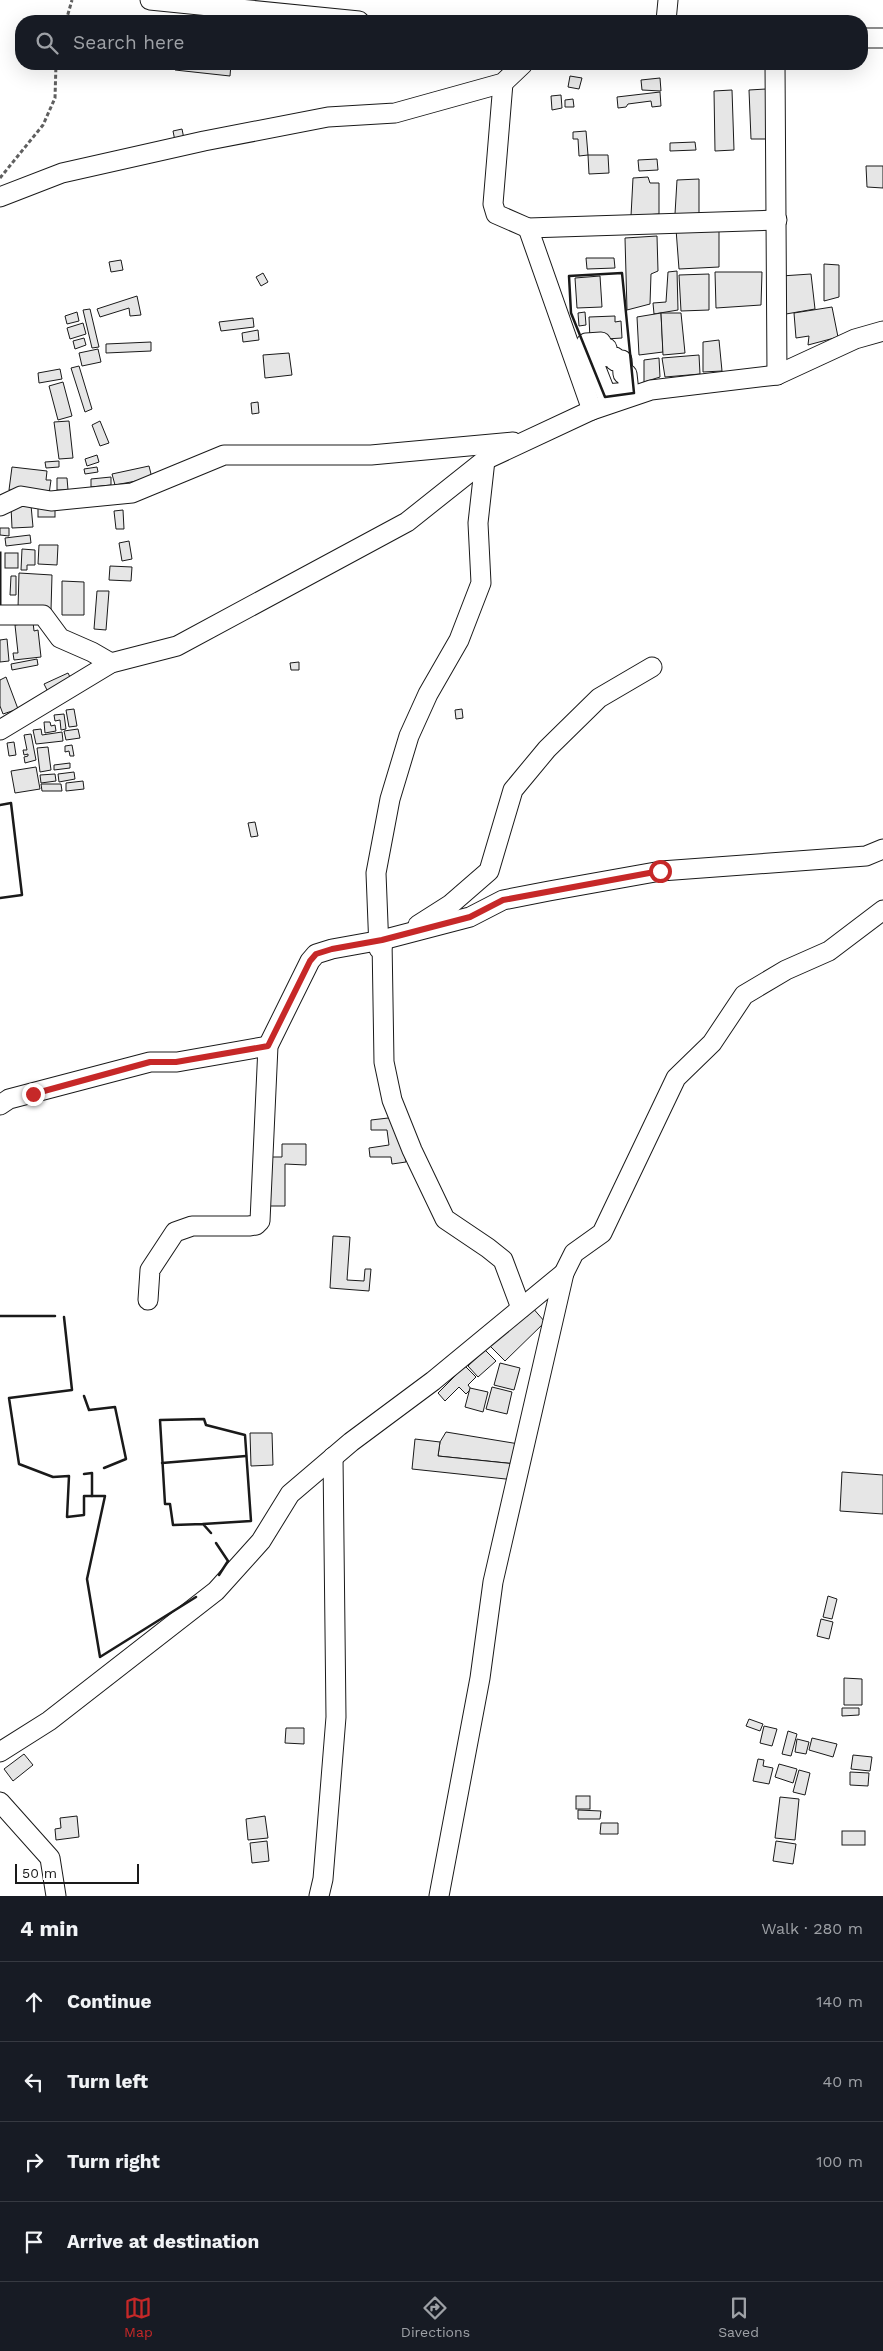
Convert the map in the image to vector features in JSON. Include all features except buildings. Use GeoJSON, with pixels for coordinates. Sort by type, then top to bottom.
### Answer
{"type":"FeatureCollection","features":[{"type":"Feature","properties":{"kind":"street"},"geometry":{"type":"LineString","coordinates":[[150,0],[299,15]]}},
{"type":"Feature","properties":{"kind":"street"},"geometry":{"type":"LineString","coordinates":[[667,15],[668,0]]}},
{"type":"Feature","properties":{"kind":"street"},"geometry":{"type":"LineString","coordinates":[[868,38],[883,38]]}},
{"type":"Feature","properties":{"kind":"street"},"geometry":{"type":"LineString","coordinates":[[0,197],[62,173],[204,141],[328,117],[395,113],[503,83],[517,70]]}},
{"type":"Feature","properties":{"kind":"street"},"geometry":{"type":"LineString","coordinates":[[774,70],[777,375]]}},
{"type":"Feature","properties":{"kind":"street"},"geometry":{"type":"LineString","coordinates":[[503,83],[493,210],[496,214],[528,228],[777,220]]}},
{"type":"Feature","properties":{"kind":"street"},"geometry":{"type":"LineString","coordinates":[[528,228],[592,410]]}},
{"type":"Feature","properties":{"kind":"street"},"geometry":{"type":"LineString","coordinates":[[0,730],[111,663],[177,646],[407,522],[484,460],[592,410],[651,390],[777,375],[855,339],[883,331]]}},
{"type":"Feature","properties":{"kind":"street"},"geometry":{"type":"LineString","coordinates":[[0,506],[21,496],[51,501],[132,493],[224,455],[370,455],[525,441]]}},
{"type":"Feature","properties":{"kind":"street"},"geometry":{"type":"LineString","coordinates":[[484,460],[478,523],[481,583],[459,640],[428,694],[409,736],[390,799],[376,873],[379,949],[451,904],[489,871],[513,790],[547,749],[598,698],[652,667]]}},
{"type":"Feature","properties":{"kind":"street"},"geometry":{"type":"LineString","coordinates":[[0,615],[43,615],[60,638],[92,652],[111,663]]}},
{"type":"Feature","properties":{"kind":"street"},"geometry":{"type":"LineString","coordinates":[[148,1300],[150,1270],[175,1232],[192,1226],[249,1226],[256,1225],[260,1220],[268,1046],[310,961],[316,954],[362,942],[382,940],[470,917],[503,900],[660,871],[866,856],[883,850]]}},
{"type":"Feature","properties":{"kind":"street"},"geometry":{"type":"LineString","coordinates":[[439,1896],[480,1678],[494,1582],[564,1273],[574,1253],[602,1233],[676,1078],[712,1043],[744,995],[786,970],[829,951],[883,910]]}},
{"type":"Feature","properties":{"kind":"street"},"geometry":{"type":"LineString","coordinates":[[382,940],[384,1062],[392,1100],[412,1150],[445,1219],[503,1260],[521,1308]]}},
{"type":"Feature","properties":{"kind":"street"},"geometry":{"type":"LineString","coordinates":[[0,1105],[9,1099],[150,1062],[176,1062],[268,1046]]}},
{"type":"Feature","properties":{"kind":"street"},"geometry":{"type":"LineString","coordinates":[[0,1752],[49,1721],[216,1591],[261,1541],[290,1494],[333,1458],[433,1381],[564,1273]]}},
{"type":"Feature","properties":{"kind":"street"},"geometry":{"type":"LineString","coordinates":[[318,1896],[322,1879],[336,1718],[333,1458]]}},
{"type":"Feature","properties":{"kind":"street"},"geometry":{"type":"LineString","coordinates":[[0,1802],[50,1858],[56,1896]]}},
{"type":"Feature","properties":{"kind":"path"},"geometry":{"type":"LineString","coordinates":[[68,15],[72,0]]}},
{"type":"Feature","properties":{"kind":"path"},"geometry":{"type":"LineString","coordinates":[[0,179],[43,125],[55,98],[56,70]]}},
{"type":"Feature","properties":{"kind":"wall"},"geometry":{"type":"LineString","coordinates":[[622,273],[634,393],[605,397],[571,313],[569,276],[622,273]]}},
{"type":"Feature","properties":{"kind":"wall"},"geometry":{"type":"LineString","coordinates":[[0,805],[11,803],[22,895],[0,898]]}},
{"type":"Feature","properties":{"kind":"wall"},"geometry":{"type":"LineString","coordinates":[[0,1316],[55,1316]]}},
{"type":"Feature","properties":{"kind":"wall"},"geometry":{"type":"LineString","coordinates":[[64,1317],[72,1390],[9,1398],[19,1464],[53,1477],[69,1476],[67,1517],[84,1515],[84,1496],[105,1496],[87,1579],[100,1657],[196,1597]]}},
{"type":"Feature","properties":{"kind":"wall"},"geometry":{"type":"LineString","coordinates":[[84,1396],[89,1410],[115,1407],[126,1459],[104,1468]]}},
{"type":"Feature","properties":{"kind":"wall"},"geometry":{"type":"LineString","coordinates":[[203,1524],[251,1521],[245,1435],[206,1425],[204,1419],[160,1420],[165,1504],[170,1504],[173,1525],[203,1524],[211,1533]]}},
{"type":"Feature","properties":{"kind":"wall"},"geometry":{"type":"LineString","coordinates":[[162,1463],[246,1456]]}},
{"type":"Feature","properties":{"kind":"wall"},"geometry":{"type":"LineString","coordinates":[[84,1474],[92,1473],[92,1496]]}},
{"type":"Feature","properties":{"kind":"wall"},"geometry":{"type":"LineString","coordinates":[[216,1543],[228,1561],[219,1575]]}},
{"type":"Feature","properties":{"kind":"route"},"geometry":{"type":"LineString","coordinates":[[33,1094],[150,1062],[176,1062],[268,1046],[310,961],[316,954],[362,942],[382,940],[470,917],[503,900],[660,871]]}}]}
